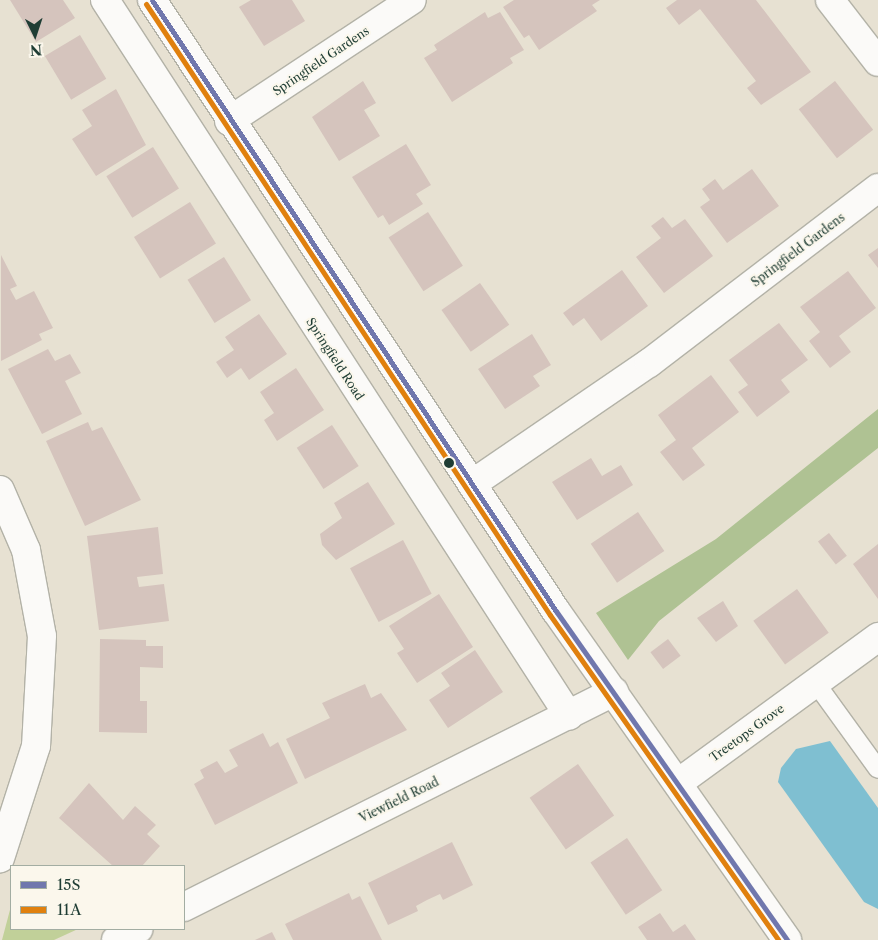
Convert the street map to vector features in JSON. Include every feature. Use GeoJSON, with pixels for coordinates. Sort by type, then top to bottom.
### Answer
{"type":"FeatureCollection","features":[{"type":"Feature","properties":{"kind":"street","name":"Springfield Road"},"geometry":{"type":"LineString","coordinates":[[106,0],[569,716]]}},
{"type":"Feature","properties":{"kind":"street"},"geometry":{"type":"LineString","coordinates":[[152,0],[230,121],[269,171],[472,484],[787,940]]}},
{"type":"Feature","properties":{"kind":"street","name":"Springfield Gardens"},"geometry":{"type":"LineString","coordinates":[[230,121],[412,0]]}},
{"type":"Feature","properties":{"kind":"street"},"geometry":{"type":"LineString","coordinates":[[830,0],[878,62]]}},
{"type":"Feature","properties":{"kind":"street","name":"Springfield Gardens"},"geometry":{"type":"LineString","coordinates":[[472,484],[649,363],[878,188]]}},
{"type":"Feature","properties":{"kind":"street"},"geometry":{"type":"LineString","coordinates":[[0,490],[26,550],[42,636],[36,746],[0,858]]}},
{"type":"Feature","properties":{"kind":"street","name":"Treetops Grove"},"geometry":{"type":"LineString","coordinates":[[678,783],[878,636]]}},
{"type":"Feature","properties":{"kind":"street","name":"Viewfield Road"},"geometry":{"type":"LineString","coordinates":[[185,906],[614,692]]}},
{"type":"Feature","properties":{"kind":"street"},"geometry":{"type":"LineString","coordinates":[[116,940],[137,930]]}},
{"type":"Feature","properties":{"kind":"lane"},"geometry":{"type":"LineString","coordinates":[[816,682],[878,769]]}},
{"type":"Feature","properties":{"kind":"green space"},"geometry":{"type":"Polygon","coordinates":[[[878,409],[878,448],[659,621],[628,660],[596,613],[716,539],[878,409]]]}},
{"type":"Feature","properties":{"kind":"green space"},"geometry":{"type":"Polygon","coordinates":[[[10,910],[10,930],[76,930],[54,940],[2,940],[10,910]]]}},
{"type":"Feature","properties":{"kind":"water"},"geometry":{"type":"Polygon","coordinates":[[[830,741],[878,808],[878,909],[864,902],[778,782],[781,768],[796,749],[830,741]]]}},
{"type":"Feature","properties":{"kind":"building"},"geometry":{"type":"Polygon","coordinates":[[[10,0],[63,0],[75,18],[36,42],[10,0]]]}},
{"type":"Feature","properties":{"kind":"building"},"geometry":{"type":"Polygon","coordinates":[[[251,0],[292,0],[305,21],[264,46],[239,7],[251,0]]]}},
{"type":"Feature","properties":{"kind":"building"},"geometry":{"type":"Polygon","coordinates":[[[514,0],[600,0],[592,5],[597,11],[539,50],[529,35],[524,38],[503,7],[514,0]]]}},
{"type":"Feature","properties":{"kind":"building"},"geometry":{"type":"Polygon","coordinates":[[[677,0],[756,0],[811,72],[761,105],[747,88],[756,81],[700,9],[679,25],[666,8],[677,0]]]}},
{"type":"Feature","properties":{"kind":"building"},"geometry":{"type":"Polygon","coordinates":[[[485,12],[488,18],[500,12],[524,50],[510,58],[513,63],[452,102],[424,58],[437,50],[434,45],[485,12]]]}},
{"type":"Feature","properties":{"kind":"building"},"geometry":{"type":"Polygon","coordinates":[[[80,35],[106,79],[71,100],[45,56],[80,35]]]}},
{"type":"Feature","properties":{"kind":"building"},"geometry":{"type":"Polygon","coordinates":[[[363,81],[376,103],[364,110],[380,136],[339,161],[312,117],[363,81]]]}},
{"type":"Feature","properties":{"kind":"building"},"geometry":{"type":"Polygon","coordinates":[[[835,81],[873,130],[837,158],[799,109],[835,81]]]}},
{"type":"Feature","properties":{"kind":"building"},"geometry":{"type":"Polygon","coordinates":[[[116,89],[146,145],[96,176],[72,139],[92,126],[82,110],[116,89]]]}},
{"type":"Feature","properties":{"kind":"building"},"geometry":{"type":"Polygon","coordinates":[[[406,144],[431,185],[416,194],[423,204],[389,225],[383,215],[378,218],[352,177],[406,144]]]}},
{"type":"Feature","properties":{"kind":"building"},"geometry":{"type":"Polygon","coordinates":[[[153,147],[179,189],[132,218],[106,176],[153,147]]]}},
{"type":"Feature","properties":{"kind":"building"},"geometry":{"type":"Polygon","coordinates":[[[752,169],[779,206],[727,243],[700,207],[710,200],[702,189],[715,179],[723,190],[752,169]]]}},
{"type":"Feature","properties":{"kind":"building"},"geometry":{"type":"Polygon","coordinates":[[[190,202],[216,244],[160,279],[134,237],[190,202]]]}},
{"type":"Feature","properties":{"kind":"building"},"geometry":{"type":"Polygon","coordinates":[[[428,212],[463,266],[423,291],[389,238],[428,212]]]}},
{"type":"Feature","properties":{"kind":"building"},"geometry":{"type":"Polygon","coordinates":[[[663,217],[672,228],[685,219],[713,256],[664,293],[636,257],[661,238],[651,226],[663,217]]]}},
{"type":"Feature","properties":{"kind":"building"},"geometry":{"type":"Polygon","coordinates":[[[878,248],[878,268],[868,255],[878,248]]]}},
{"type":"Feature","properties":{"kind":"building"},"geometry":{"type":"Polygon","coordinates":[[[1,255],[17,286],[10,289],[16,300],[34,291],[53,328],[39,334],[42,340],[1,361],[1,255]]]}},
{"type":"Feature","properties":{"kind":"building"},"geometry":{"type":"Polygon","coordinates":[[[224,257],[251,300],[215,323],[188,280],[224,257]]]}},
{"type":"Feature","properties":{"kind":"building"},"geometry":{"type":"Polygon","coordinates":[[[622,270],[648,306],[601,341],[584,318],[573,326],[563,313],[622,270]]]}},
{"type":"Feature","properties":{"kind":"building"},"geometry":{"type":"Polygon","coordinates":[[[848,271],[876,308],[839,336],[851,352],[830,368],[809,341],[820,332],[800,307],[848,271]]]}},
{"type":"Feature","properties":{"kind":"building"},"geometry":{"type":"Polygon","coordinates":[[[480,283],[509,325],[471,352],[441,310],[480,283]]]}},
{"type":"Feature","properties":{"kind":"building"},"geometry":{"type":"Polygon","coordinates":[[[259,314],[287,354],[249,380],[241,368],[227,378],[216,362],[234,350],[225,337],[259,314]]]}},
{"type":"Feature","properties":{"kind":"building"},"geometry":{"type":"Polygon","coordinates":[[[779,323],[808,360],[781,380],[790,392],[757,417],[738,392],[748,385],[729,360],[779,323]]]}},
{"type":"Feature","properties":{"kind":"building"},"geometry":{"type":"Polygon","coordinates":[[[532,334],[551,365],[533,376],[540,386],[505,409],[478,369],[532,334]]]}},
{"type":"Feature","properties":{"kind":"building"},"geometry":{"type":"Polygon","coordinates":[[[48,349],[55,361],[70,354],[81,373],[65,381],[82,414],[42,434],[8,369],[48,349]]]}},
{"type":"Feature","properties":{"kind":"building"},"geometry":{"type":"Polygon","coordinates":[[[296,368],[324,410],[277,441],[264,420],[274,413],[260,392],[296,368]]]}},
{"type":"Feature","properties":{"kind":"building"},"geometry":{"type":"Polygon","coordinates":[[[711,375],[739,412],[692,448],[705,465],[683,481],[660,452],[676,440],[658,415],[711,375]]]}},
{"type":"Feature","properties":{"kind":"building"},"geometry":{"type":"Polygon","coordinates":[[[88,422],[92,431],[102,427],[141,500],[85,526],[46,441],[88,422]]]}},
{"type":"Feature","properties":{"kind":"building"},"geometry":{"type":"Polygon","coordinates":[[[332,425],[359,466],[323,489],[297,448],[332,425]]]}},
{"type":"Feature","properties":{"kind":"building"},"geometry":{"type":"Polygon","coordinates":[[[591,458],[602,476],[621,465],[633,485],[577,520],[552,482],[591,458]]]}},
{"type":"Feature","properties":{"kind":"building"},"geometry":{"type":"Polygon","coordinates":[[[368,482],[395,524],[336,560],[322,545],[320,534],[342,518],[334,503],[368,482]]]}},
{"type":"Feature","properties":{"kind":"building"},"geometry":{"type":"Polygon","coordinates":[[[638,512],[664,551],[617,583],[591,544],[638,512]]]}},
{"type":"Feature","properties":{"kind":"building"},"geometry":{"type":"Polygon","coordinates":[[[158,527],[163,574],[137,577],[139,587],[164,584],[169,621],[99,630],[87,536],[158,527]]]}},
{"type":"Feature","properties":{"kind":"building"},"geometry":{"type":"Polygon","coordinates":[[[829,533],[847,556],[836,564],[818,542],[829,533]]]}},
{"type":"Feature","properties":{"kind":"building"},"geometry":{"type":"Polygon","coordinates":[[[403,540],[432,594],[379,622],[350,568],[403,540]]]}},
{"type":"Feature","properties":{"kind":"building"},"geometry":{"type":"Polygon","coordinates":[[[878,544],[878,599],[853,564],[878,544]]]}},
{"type":"Feature","properties":{"kind":"building"},"geometry":{"type":"Polygon","coordinates":[[[797,589],[829,633],[785,664],[753,621],[797,589]]]}},
{"type":"Feature","properties":{"kind":"building"},"geometry":{"type":"Polygon","coordinates":[[[439,594],[473,647],[417,683],[397,653],[404,649],[389,626],[439,594]]]}},
{"type":"Feature","properties":{"kind":"building"},"geometry":{"type":"Polygon","coordinates":[[[723,601],[738,626],[716,642],[697,618],[723,601]]]}},
{"type":"Feature","properties":{"kind":"building"},"geometry":{"type":"Polygon","coordinates":[[[100,639],[146,640],[146,646],[163,646],[163,668],[140,667],[140,701],[147,701],[147,733],[99,732],[100,639]]]}},
{"type":"Feature","properties":{"kind":"building"},"geometry":{"type":"Polygon","coordinates":[[[668,639],[681,656],[663,669],[650,652],[668,639]]]}},
{"type":"Feature","properties":{"kind":"building"},"geometry":{"type":"Polygon","coordinates":[[[475,650],[503,692],[448,728],[429,700],[450,686],[441,673],[475,650]]]}},
{"type":"Feature","properties":{"kind":"building"},"geometry":{"type":"Polygon","coordinates":[[[365,684],[371,698],[381,693],[407,730],[305,779],[286,739],[330,718],[322,703],[365,684]]]}},
{"type":"Feature","properties":{"kind":"building"},"geometry":{"type":"Polygon","coordinates":[[[263,733],[270,747],[278,742],[298,783],[215,825],[194,784],[204,778],[200,770],[217,761],[225,773],[238,766],[229,750],[263,733]]]}},
{"type":"Feature","properties":{"kind":"building"},"geometry":{"type":"Polygon","coordinates":[[[578,764],[614,816],[566,849],[530,798],[578,764]]]}},
{"type":"Feature","properties":{"kind":"building"},"geometry":{"type":"Polygon","coordinates":[[[89,783],[123,820],[135,806],[156,825],[147,834],[160,846],[143,865],[112,865],[59,818],[89,783]]]}},
{"type":"Feature","properties":{"kind":"building"},"geometry":{"type":"Polygon","coordinates":[[[627,838],[662,890],[626,915],[591,863],[627,838]]]}},
{"type":"Feature","properties":{"kind":"building"},"geometry":{"type":"Polygon","coordinates":[[[452,842],[473,885],[443,900],[440,894],[427,900],[416,906],[418,911],[388,925],[368,883],[452,842]]]}},
{"type":"Feature","properties":{"kind":"building"},"geometry":{"type":"Polygon","coordinates":[[[349,893],[352,900],[360,896],[382,940],[293,940],[285,924],[349,893]]]}},
{"type":"Feature","properties":{"kind":"building"},"geometry":{"type":"Polygon","coordinates":[[[660,913],[673,932],[685,924],[696,940],[647,940],[638,927],[660,913]]]}},
{"type":"Feature","properties":{"kind":"building"},"geometry":{"type":"Polygon","coordinates":[[[272,932],[276,940],[255,940],[272,932]]]}},
{"type":"Feature","properties":{"kind":"transit line","name":"15S"},"geometry":{"type":"LineString","coordinates":[[152,0],[556,611],[787,940]]}},
{"type":"Feature","properties":{"kind":"transit line","name":"11A"},"geometry":{"type":"LineString","coordinates":[[146,4],[550,615],[778,940]]}}]}
